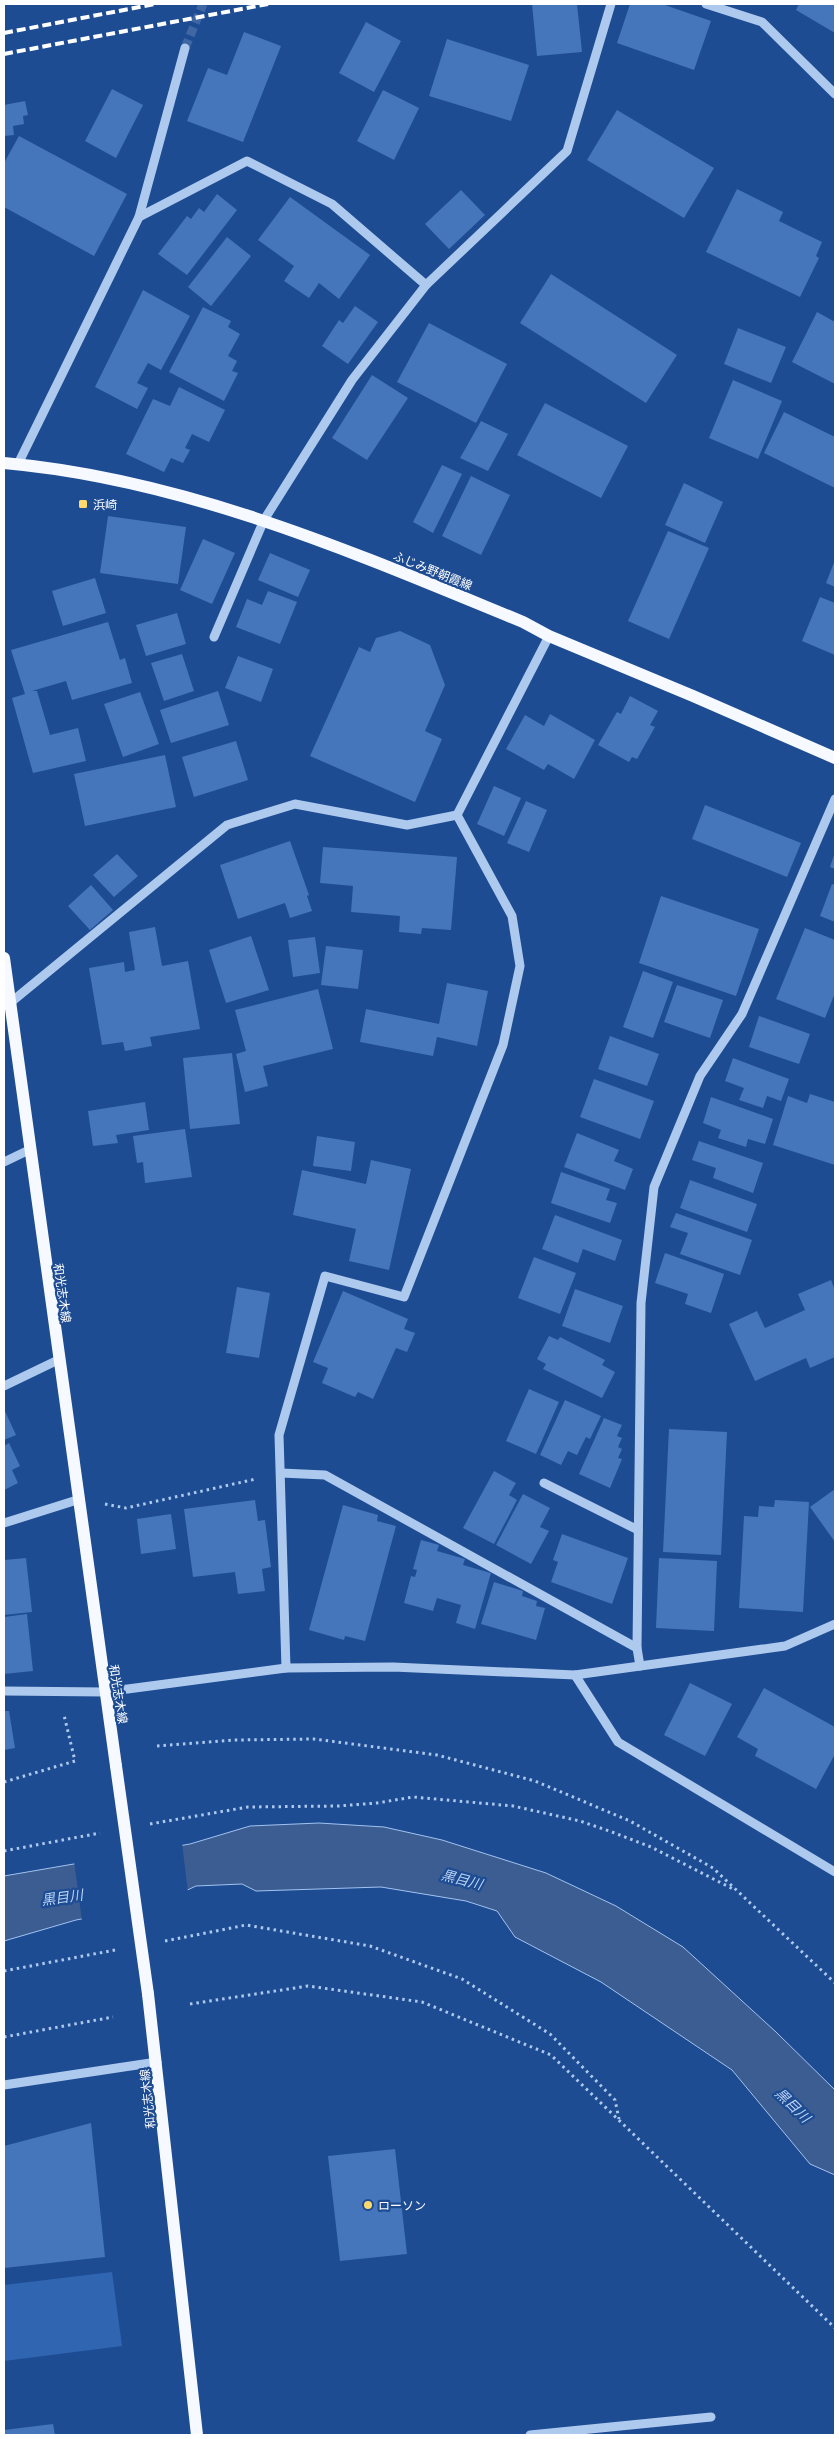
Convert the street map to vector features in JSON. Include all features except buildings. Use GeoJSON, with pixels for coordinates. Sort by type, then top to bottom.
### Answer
{"type":"FeatureCollection","features":[{"type":"Feature","properties":{"kind":"main road","name":"ふじみ野朝霞線"},"geometry":{"type":"LineString","coordinates":[[4,463],[132,482],[264,520],[345,549],[505,614],[550,636],[835,758]]}},
{"type":"Feature","properties":{"kind":"main road","name":"和光志木線"},"geometry":{"type":"LineString","coordinates":[[4,958],[77,1500],[157,2062],[197,2435]]}},
{"type":"Feature","properties":{"kind":"street"},"geometry":{"type":"LineString","coordinates":[[214,637],[264,520],[352,380],[426,285],[567,151],[611,4]]}},
{"type":"Feature","properties":{"kind":"street"},"geometry":{"type":"LineString","coordinates":[[706,4],[762,22],[835,94]]}},
{"type":"Feature","properties":{"kind":"street"},"geometry":{"type":"LineString","coordinates":[[18,464],[139,217],[185,48]]}},
{"type":"Feature","properties":{"kind":"street"},"geometry":{"type":"LineString","coordinates":[[139,217],[247,161],[332,204],[426,285]]}},
{"type":"Feature","properties":{"kind":"street"},"geometry":{"type":"LineString","coordinates":[[457,815],[550,636]]}},
{"type":"Feature","properties":{"kind":"street"},"geometry":{"type":"LineString","coordinates":[[640,1666],[637,1648],[641,1303],[654,1187],[700,1076],[742,1014],[835,799]]}},
{"type":"Feature","properties":{"kind":"street"},"geometry":{"type":"LineString","coordinates":[[10,1003],[227,824],[295,804],[408,825],[457,815]]}},
{"type":"Feature","properties":{"kind":"street"},"geometry":{"type":"LineString","coordinates":[[286,1668],[279,1436],[324,1276],[404,1298],[503,1045],[520,966],[512,916],[457,815]]}},
{"type":"Feature","properties":{"kind":"street"},"geometry":{"type":"LineString","coordinates":[[4,1162],[29,1150]]}},
{"type":"Feature","properties":{"kind":"street"},"geometry":{"type":"LineString","coordinates":[[4,1386],[58,1360]]}},
{"type":"Feature","properties":{"kind":"street"},"geometry":{"type":"LineString","coordinates":[[280,1473],[325,1475],[637,1648]]}},
{"type":"Feature","properties":{"kind":"street"},"geometry":{"type":"LineString","coordinates":[[544,1483],[638,1530]]}},
{"type":"Feature","properties":{"kind":"street"},"geometry":{"type":"LineString","coordinates":[[4,1523],[77,1500]]}},
{"type":"Feature","properties":{"kind":"street"},"geometry":{"type":"LineString","coordinates":[[4,1691],[105,1692],[286,1668],[393,1667],[575,1675],[785,1646],[835,1624]]}},
{"type":"Feature","properties":{"kind":"street"},"geometry":{"type":"LineString","coordinates":[[575,1675],[618,1742],[835,1872]]}},
{"type":"Feature","properties":{"kind":"street"},"geometry":{"type":"LineString","coordinates":[[4,2085],[157,2062]]}},
{"type":"Feature","properties":{"kind":"street"},"geometry":{"type":"LineString","coordinates":[[530,2435],[711,2417]]}},
{"type":"Feature","properties":{"kind":"path"},"geometry":{"type":"LineString","coordinates":[[126,1508],[280,1473]]}},
{"type":"Feature","properties":{"kind":"path"},"geometry":{"type":"LineString","coordinates":[[4,1782],[75,1761],[63,1710]]}},
{"type":"Feature","properties":{"kind":"path"},"geometry":{"type":"LineString","coordinates":[[157,1746],[234,1740],[314,1739],[437,1755],[535,1781],[630,1821],[713,1868],[733,1889],[835,1983]]}},
{"type":"Feature","properties":{"kind":"path"},"geometry":{"type":"LineString","coordinates":[[144,1825],[248,1807],[338,1806],[377,1803],[413,1797],[513,1806],[580,1821],[612,1832],[651,1847],[733,1889]]}},
{"type":"Feature","properties":{"kind":"path"},"geometry":{"type":"LineString","coordinates":[[4,1851],[106,1832]]}},
{"type":"Feature","properties":{"kind":"path"},"geometry":{"type":"LineString","coordinates":[[159,1942],[246,1925],[370,1946],[462,1979],[550,2034],[615,2100],[619,2120]]}},
{"type":"Feature","properties":{"kind":"path"},"geometry":{"type":"LineString","coordinates":[[4,1971],[120,1949]]}},
{"type":"Feature","properties":{"kind":"path"},"geometry":{"type":"LineString","coordinates":[[190,2004],[308,1986],[422,2002],[551,2055],[835,2328]]}},
{"type":"Feature","properties":{"kind":"path"},"geometry":{"type":"LineString","coordinates":[[4,2037],[112,2017]]}},
{"type":"Feature","properties":{"kind":"shaded area"},"geometry":{"type":"Polygon","coordinates":[[[112,2272],[122,2346],[4,2361],[4,2285],[112,2272]]]}},
{"type":"Feature","properties":{"kind":"water","name":"黒目川"},"geometry":{"type":"Polygon","coordinates":[[[319,1823],[384,1827],[442,1840],[546,1873],[616,1906],[683,1947],[776,2032],[835,2090],[835,2175],[810,2164],[732,2070],[601,1982],[515,1937],[497,1911],[466,1901],[381,1887],[256,1891],[242,1884],[196,1886],[153,1906],[76,1920],[4,1941],[4,1876],[190,1844],[250,1826],[319,1823]]]}},
{"type":"Feature","properties":{"kind":"pier"},"geometry":{"type":"Polygon","coordinates":[[[182,1843],[188,1892],[153,1909],[82,1921],[74,1861],[182,1843]]]}},
{"type":"Feature","properties":{"kind":"tunnel"},"geometry":{"type":"LineString","coordinates":[[185,48],[203,4]]}},
{"type":"Feature","properties":{"kind":"railway"},"geometry":{"type":"LineString","coordinates":[[4,33],[155,4]]}},
{"type":"Feature","properties":{"kind":"railway"},"geometry":{"type":"LineString","coordinates":[[4,54],[268,4]]}},
{"type":"Feature","properties":{"kind":"place","name":"浜崎"},"geometry":{"type":"Point","coordinates":[83,504]}},
{"type":"Feature","properties":{"kind":"place","name":"ローソン"},"geometry":{"type":"Point","coordinates":[368,2205]}}]}
